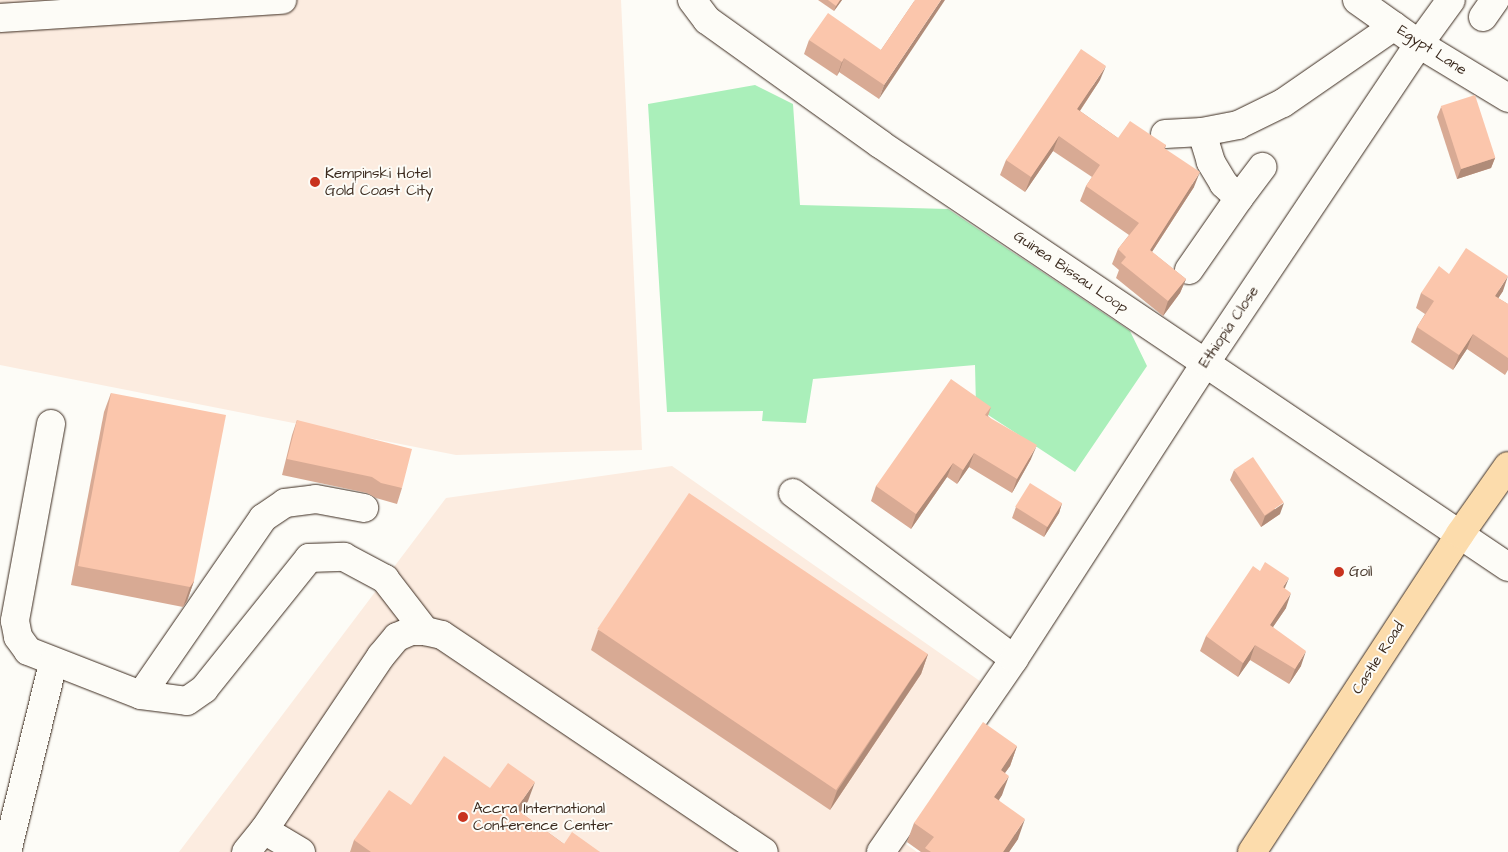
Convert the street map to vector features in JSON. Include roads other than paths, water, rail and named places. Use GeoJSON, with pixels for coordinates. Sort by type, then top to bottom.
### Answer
{"type":"FeatureCollection","features":[{"type":"Feature","properties":{"kind":"main road","name":"Castle Road"},"geometry":{"type":"LineString","coordinates":[[1252,852],[1460,534],[1508,466]]}},
{"type":"Feature","properties":{"kind":"street"},"geometry":{"type":"LineString","coordinates":[[0,18],[213,2],[282,0]]}},
{"type":"Feature","properties":{"kind":"street","name":"Guinea Bissau Loop"},"geometry":{"type":"LineString","coordinates":[[692,0],[707,20],[880,144],[1508,567]]}},
{"type":"Feature","properties":{"kind":"street","name":"Egypt Lane"},"geometry":{"type":"LineString","coordinates":[[1357,0],[1419,44],[1508,98]]}},
{"type":"Feature","properties":{"kind":"street","name":"Ethiopia Close"},"geometry":{"type":"LineString","coordinates":[[881,852],[1014,659],[1206,362],[1419,44],[1451,0]]}},
{"type":"Feature","properties":{"kind":"street"},"geometry":{"type":"LineString","coordinates":[[1165,134],[1202,132],[1238,125],[1282,103],[1394,26]]}},
{"type":"Feature","properties":{"kind":"street"},"geometry":{"type":"LineString","coordinates":[[1202,132],[1211,162],[1224,184],[1239,198]]}},
{"type":"Feature","properties":{"kind":"street"},"geometry":{"type":"LineString","coordinates":[[1189,270],[1262,168]]}},
{"type":"Feature","properties":{"kind":"street"},"geometry":{"type":"LineString","coordinates":[[51,424],[15,621],[18,637],[28,651],[53,663],[142,695],[188,701],[204,689],[309,558],[344,557],[385,579],[425,631]]}},
{"type":"Feature","properties":{"kind":"street"},"geometry":{"type":"LineString","coordinates":[[793,493],[1014,659]]}},
{"type":"Feature","properties":{"kind":"street"},"geometry":{"type":"LineString","coordinates":[[142,695],[263,518],[285,503],[316,499],[364,508]]}},
{"type":"Feature","properties":{"kind":"street"},"geometry":{"type":"LineString","coordinates":[[246,852],[264,830],[381,656],[398,637],[411,631],[425,631],[442,635],[764,852]]}},
{"type":"Feature","properties":{"kind":"street"},"geometry":{"type":"LineString","coordinates":[[7,852],[53,663]]}},
{"type":"Feature","properties":{"kind":"street"},"geometry":{"type":"LineString","coordinates":[[264,830],[301,852]]}},
{"type":"Feature","properties":{"kind":"place","name":"Kempinski Hotel Gold Coast City"},"geometry":{"type":"Point","coordinates":[315,182]}},
{"type":"Feature","properties":{"kind":"place","name":"Goil"},"geometry":{"type":"Point","coordinates":[1339,572]}},
{"type":"Feature","properties":{"kind":"place","name":"Accra International Conference Center"},"geometry":{"type":"Point","coordinates":[463,817]}}]}
